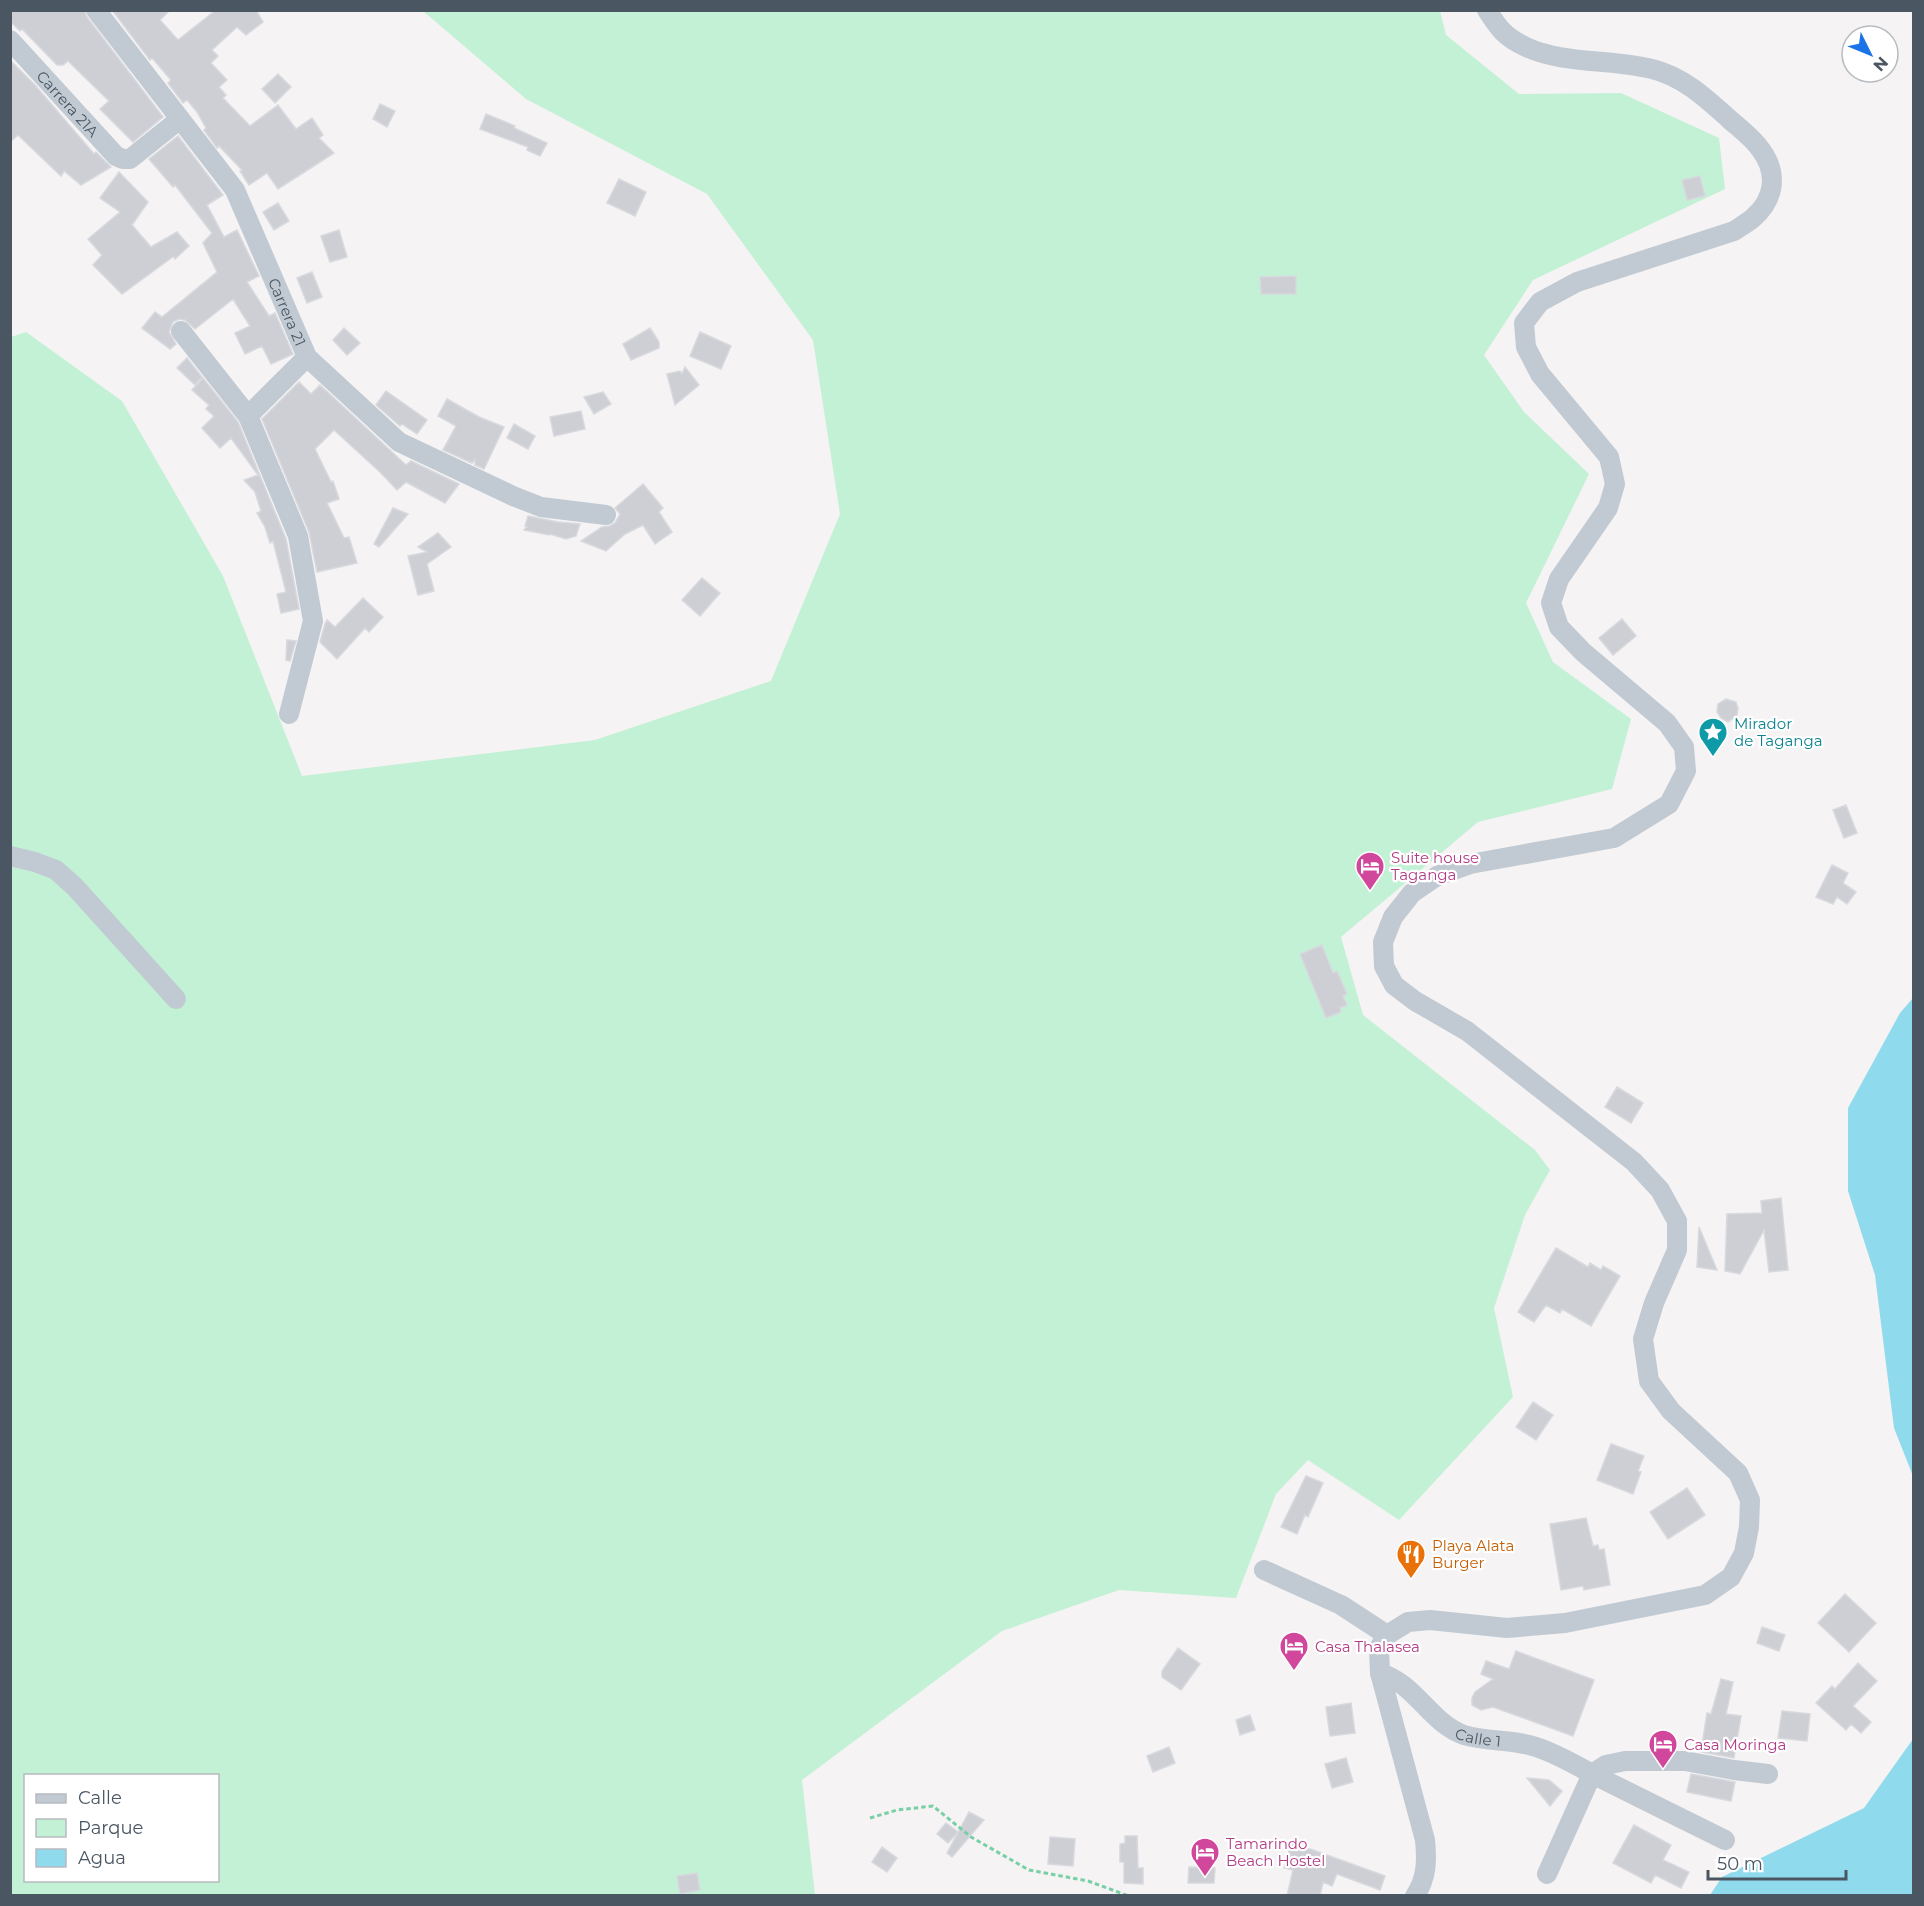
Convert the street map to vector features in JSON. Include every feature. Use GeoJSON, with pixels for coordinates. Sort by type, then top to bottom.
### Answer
{"type":"FeatureCollection","features":[{"type":"Feature","properties":{"kind":"street","name":"Carrera 21"},"geometry":{"type":"LineString","coordinates":[[96,10],[235,190],[307,357],[399,442],[541,507],[606,515]]}},
{"type":"Feature","properties":{"kind":"street"},"geometry":{"type":"LineString","coordinates":[[1415,1896],[1420,1889],[1427,1866],[1425,1840],[1380,1673],[1379,1648],[1387,1635],[1408,1622],[1430,1620],[1507,1628],[1565,1623],[1705,1595],[1731,1577],[1744,1553],[1749,1527],[1750,1500],[1738,1473],[1671,1411],[1649,1380],[1643,1339],[1654,1303],[1677,1250],[1677,1221],[1660,1190],[1634,1162],[1467,1031],[1415,1001],[1394,985],[1384,966],[1383,942],[1392,917],[1412,893],[1437,876],[1470,864],[1614,838],[1669,804],[1686,771],[1684,747],[1667,723],[1583,652],[1559,627],[1551,603],[1559,579],[1608,508],[1615,484],[1609,458],[1540,374],[1526,347],[1524,323],[1540,302],[1577,282],[1734,231],[1754,218],[1767,201],[1772,184],[1772,168],[1760,148],[1709,101],[1681,81],[1653,69],[1554,55],[1527,48],[1502,33],[1486,10]]}},
{"type":"Feature","properties":{"kind":"street","name":"Carrera 21A"},"geometry":{"type":"LineString","coordinates":[[10,39],[116,156],[130,159],[180,119]]}},
{"type":"Feature","properties":{"kind":"street"},"geometry":{"type":"LineString","coordinates":[[180,331],[248,416],[298,536],[313,621],[289,714]]}},
{"type":"Feature","properties":{"kind":"street"},"geometry":{"type":"LineString","coordinates":[[248,416],[307,357]]}},
{"type":"Feature","properties":{"kind":"street"},"geometry":{"type":"LineString","coordinates":[[10,856],[56,870],[75,887],[176,999]]}},
{"type":"Feature","properties":{"kind":"street"},"geometry":{"type":"LineString","coordinates":[[1263,1570],[1341,1605],[1387,1635]]}},
{"type":"Feature","properties":{"kind":"street","name":"Calle 1"},"geometry":{"type":"LineString","coordinates":[[1380,1673],[1401,1682],[1446,1725],[1463,1734],[1533,1746],[1561,1756],[1592,1774],[1725,1840]]}},
{"type":"Feature","properties":{"kind":"street"},"geometry":{"type":"LineString","coordinates":[[1547,1874],[1592,1774],[1606,1765],[1625,1761],[1685,1761],[1734,1770],[1768,1773]]}},
{"type":"Feature","properties":{"kind":"path"},"geometry":{"type":"LineString","coordinates":[[870,1818],[897,1810],[933,1806],[971,1837],[1029,1870],[1088,1881],[1129,1896]]}},
{"type":"Feature","properties":{"kind":"green space"},"geometry":{"type":"Polygon","coordinates":[[[423,11],[1440,11],[1446,35],[1519,94],[1621,93],[1719,138],[1725,189],[1533,280],[1484,355],[1524,412],[1589,474],[1526,603],[1553,662],[1631,719],[1612,789],[1478,822],[1341,937],[1363,1015],[1535,1150],[1550,1170],[1525,1215],[1494,1308],[1513,1397],[1399,1520],[1308,1460],[1276,1494],[1236,1598],[1119,1590],[1002,1631],[802,1780],[815,1895],[11,1896],[11,337],[26,332],[122,401],[223,576],[302,776],[595,740],[771,681],[840,514],[813,340],[707,194],[526,99],[423,11]]]}},
{"type":"Feature","properties":{"kind":"water"},"geometry":{"type":"Polygon","coordinates":[[[1913,998],[1913,1476],[1894,1428],[1875,1275],[1848,1191],[1848,1108],[1900,1013],[1913,998]]]}},
{"type":"Feature","properties":{"kind":"water"},"geometry":{"type":"Polygon","coordinates":[[[1913,1739],[1913,1895],[1710,1895],[1722,1877],[1864,1808],[1913,1739]]]}},
{"type":"Feature","properties":{"kind":"building"},"geometry":{"type":"Polygon","coordinates":[[[10,10],[84,10],[163,117],[133,142],[100,109],[109,101],[68,61],[63,65],[57,65],[22,29],[20,31],[10,21],[10,10]]]}},
{"type":"Feature","properties":{"kind":"building"},"geometry":{"type":"Polygon","coordinates":[[[112,10],[170,10],[160,20],[178,40],[216,10],[256,10],[263,22],[246,35],[237,27],[212,50],[218,56],[211,63],[227,80],[219,87],[226,95],[223,98],[250,126],[278,105],[296,129],[312,118],[323,135],[319,138],[334,153],[278,189],[267,173],[249,185],[240,171],[242,170],[219,146],[217,148],[204,130],[206,128],[197,112],[187,100],[183,103],[168,83],[171,80],[152,58],[150,60],[112,10]]]}},
{"type":"Feature","properties":{"kind":"building"},"geometry":{"type":"Polygon","coordinates":[[[10,60],[35,85],[94,154],[96,152],[111,167],[81,185],[64,171],[61,176],[18,135],[10,142],[10,60]]]}},
{"type":"Feature","properties":{"kind":"building"},"geometry":{"type":"Polygon","coordinates":[[[278,74],[291,87],[275,103],[262,89],[278,74]]]}},
{"type":"Feature","properties":{"kind":"building"},"geometry":{"type":"Polygon","coordinates":[[[380,104],[395,111],[387,127],[373,119],[380,104]]]}},
{"type":"Feature","properties":{"kind":"building"},"geometry":{"type":"Polygon","coordinates":[[[486,114],[547,143],[540,156],[527,150],[528,147],[480,129],[486,114]]]}},
{"type":"Feature","properties":{"kind":"building"},"geometry":{"type":"Polygon","coordinates":[[[178,136],[223,195],[207,205],[224,237],[237,230],[259,276],[247,282],[269,316],[275,313],[293,354],[271,364],[262,346],[245,354],[235,333],[250,326],[233,299],[195,329],[185,320],[179,319],[173,322],[169,332],[176,344],[170,349],[142,328],[155,312],[162,317],[217,272],[203,243],[212,233],[175,185],[173,187],[149,159],[178,136]]]}},
{"type":"Feature","properties":{"kind":"building"},"geometry":{"type":"Polygon","coordinates":[[[119,172],[148,202],[132,225],[151,247],[177,232],[189,246],[175,259],[174,256],[122,294],[93,265],[102,255],[88,239],[120,212],[100,198],[119,172]]]}},
{"type":"Feature","properties":{"kind":"building"},"geometry":{"type":"Polygon","coordinates":[[[1700,176],[1705,196],[1687,200],[1682,180],[1700,176]]]}},
{"type":"Feature","properties":{"kind":"building"},"geometry":{"type":"Polygon","coordinates":[[[619,179],[646,192],[635,216],[607,203],[619,179]]]}},
{"type":"Feature","properties":{"kind":"building"},"geometry":{"type":"Polygon","coordinates":[[[278,203],[289,221],[274,230],[263,212],[278,203]]]}},
{"type":"Feature","properties":{"kind":"building"},"geometry":{"type":"Polygon","coordinates":[[[339,230],[347,257],[330,262],[321,236],[339,230]]]}},
{"type":"Feature","properties":{"kind":"building"},"geometry":{"type":"Polygon","coordinates":[[[312,272],[322,297],[307,303],[297,278],[312,272]]]}},
{"type":"Feature","properties":{"kind":"building"},"geometry":{"type":"Polygon","coordinates":[[[1296,276],[1296,294],[1261,294],[1260,277],[1296,276]]]}},
{"type":"Feature","properties":{"kind":"building"},"geometry":{"type":"Polygon","coordinates":[[[344,328],[360,343],[347,355],[333,340],[344,328]]]}},
{"type":"Feature","properties":{"kind":"building"},"geometry":{"type":"Polygon","coordinates":[[[650,328],[659,342],[659,348],[631,360],[623,344],[650,328]]]}},
{"type":"Feature","properties":{"kind":"building"},"geometry":{"type":"Polygon","coordinates":[[[700,332],[731,346],[721,369],[690,356],[700,332]]]}},
{"type":"Feature","properties":{"kind":"building"},"geometry":{"type":"Polygon","coordinates":[[[187,358],[202,377],[195,385],[177,368],[187,358]]]}},
{"type":"Feature","properties":{"kind":"building"},"geometry":{"type":"Polygon","coordinates":[[[685,367],[699,385],[675,405],[667,374],[680,371],[682,374],[685,367]]]}},
{"type":"Feature","properties":{"kind":"building"},"geometry":{"type":"Polygon","coordinates":[[[203,378],[238,422],[286,539],[299,609],[281,613],[277,594],[286,592],[273,541],[270,543],[257,513],[261,511],[255,492],[244,480],[258,475],[231,438],[220,448],[202,428],[214,416],[206,409],[209,405],[192,390],[203,378]]]}},
{"type":"Feature","properties":{"kind":"building"},"geometry":{"type":"Polygon","coordinates":[[[299,382],[311,394],[320,385],[406,465],[411,461],[459,484],[445,503],[406,482],[397,490],[334,430],[315,449],[331,482],[333,481],[339,499],[327,503],[344,538],[349,537],[357,563],[317,572],[309,532],[262,419],[299,382]]]}},
{"type":"Feature","properties":{"kind":"building"},"geometry":{"type":"Polygon","coordinates":[[[386,391],[427,420],[417,434],[402,424],[400,426],[376,405],[386,391]]]}},
{"type":"Feature","properties":{"kind":"building"},"geometry":{"type":"Polygon","coordinates":[[[603,392],[611,404],[594,414],[584,397],[603,392]]]}},
{"type":"Feature","properties":{"kind":"building"},"geometry":{"type":"Polygon","coordinates":[[[447,399],[479,417],[504,427],[484,469],[475,465],[475,460],[472,463],[443,450],[456,426],[438,416],[447,399]]]}},
{"type":"Feature","properties":{"kind":"building"},"geometry":{"type":"Polygon","coordinates":[[[581,411],[585,429],[554,436],[550,417],[581,411]]]}},
{"type":"Feature","properties":{"kind":"building"},"geometry":{"type":"Polygon","coordinates":[[[514,424],[535,436],[528,449],[507,438],[514,424]]]}},
{"type":"Feature","properties":{"kind":"building"},"geometry":{"type":"Polygon","coordinates":[[[643,484],[663,508],[659,512],[672,532],[655,544],[643,525],[625,534],[606,551],[581,541],[602,527],[615,523],[620,514],[615,508],[643,484]]]}},
{"type":"Feature","properties":{"kind":"building"},"geometry":{"type":"Polygon","coordinates":[[[393,508],[408,514],[379,547],[374,544],[393,508]]]}},
{"type":"Feature","properties":{"kind":"building"},"geometry":{"type":"Polygon","coordinates":[[[528,516],[580,524],[576,536],[566,539],[524,530],[527,527],[525,526],[528,516]]]}},
{"type":"Feature","properties":{"kind":"building"},"geometry":{"type":"Polygon","coordinates":[[[438,533],[451,547],[427,564],[434,591],[418,595],[408,556],[427,552],[418,547],[438,533]]]}},
{"type":"Feature","properties":{"kind":"building"},"geometry":{"type":"Polygon","coordinates":[[[702,578],[720,593],[700,616],[682,600],[702,578]]]}},
{"type":"Feature","properties":{"kind":"building"},"geometry":{"type":"Polygon","coordinates":[[[363,598],[383,617],[369,632],[365,628],[337,659],[320,642],[325,624],[327,620],[335,627],[363,598]]]}},
{"type":"Feature","properties":{"kind":"building"},"geometry":{"type":"Polygon","coordinates":[[[1622,619],[1636,636],[1613,655],[1599,638],[1622,619]]]}},
{"type":"Feature","properties":{"kind":"building"},"geometry":{"type":"Polygon","coordinates":[[[287,640],[296,641],[290,661],[286,660],[287,640]]]}},
{"type":"Feature","properties":{"kind":"building"},"geometry":{"type":"Polygon","coordinates":[[[1726,699],[1736,702],[1738,708],[1737,715],[1728,722],[1717,712],[1718,704],[1726,699]]]}},
{"type":"Feature","properties":{"kind":"building"},"geometry":{"type":"Polygon","coordinates":[[[1846,805],[1857,833],[1844,838],[1833,810],[1846,805]]]}},
{"type":"Feature","properties":{"kind":"building"},"geometry":{"type":"Polygon","coordinates":[[[1832,865],[1848,873],[1843,883],[1856,892],[1847,904],[1837,897],[1833,904],[1816,897],[1832,865]]]}},
{"type":"Feature","properties":{"kind":"building"},"geometry":{"type":"Polygon","coordinates":[[[1322,945],[1333,973],[1337,971],[1347,994],[1343,996],[1347,1005],[1340,1008],[1341,1012],[1326,1018],[1300,954],[1322,945]]]}},
{"type":"Feature","properties":{"kind":"building"},"geometry":{"type":"Polygon","coordinates":[[[1617,1087],[1643,1103],[1631,1123],[1605,1107],[1617,1087]]]}},
{"type":"Feature","properties":{"kind":"building"},"geometry":{"type":"Polygon","coordinates":[[[1781,1198],[1788,1270],[1769,1272],[1764,1230],[1740,1274],[1725,1271],[1727,1214],[1762,1213],[1761,1201],[1781,1198]]]}},
{"type":"Feature","properties":{"kind":"building"},"geometry":{"type":"Polygon","coordinates":[[[1699,1227],[1717,1270],[1697,1267],[1699,1227]]]}},
{"type":"Feature","properties":{"kind":"building"},"geometry":{"type":"Polygon","coordinates":[[[1556,1248],[1588,1267],[1590,1263],[1601,1270],[1603,1266],[1620,1276],[1591,1326],[1562,1309],[1560,1313],[1546,1305],[1534,1322],[1518,1312],[1556,1248]]]}},
{"type":"Feature","properties":{"kind":"building"},"geometry":{"type":"Polygon","coordinates":[[[1533,1402],[1553,1415],[1536,1440],[1516,1427],[1533,1402]]]}},
{"type":"Feature","properties":{"kind":"building"},"geometry":{"type":"Polygon","coordinates":[[[1611,1444],[1644,1456],[1633,1494],[1597,1480],[1611,1444]]]}},
{"type":"Feature","properties":{"kind":"building"},"geometry":{"type":"Polygon","coordinates":[[[1306,1476],[1323,1483],[1308,1517],[1305,1515],[1297,1534],[1281,1527],[1306,1476]]]}},
{"type":"Feature","properties":{"kind":"building"},"geometry":{"type":"Polygon","coordinates":[[[1687,1488],[1705,1515],[1668,1539],[1650,1512],[1687,1488]]]}},
{"type":"Feature","properties":{"kind":"building"},"geometry":{"type":"Polygon","coordinates":[[[1586,1518],[1593,1546],[1598,1545],[1599,1550],[1604,1549],[1610,1585],[1584,1590],[1583,1586],[1561,1590],[1550,1524],[1586,1518]]]}},
{"type":"Feature","properties":{"kind":"building"},"geometry":{"type":"Polygon","coordinates":[[[1845,1594],[1876,1623],[1849,1652],[1818,1623],[1845,1594]]]}},
{"type":"Feature","properties":{"kind":"building"},"geometry":{"type":"Polygon","coordinates":[[[1762,1627],[1785,1635],[1779,1651],[1757,1643],[1762,1627]]]}},
{"type":"Feature","properties":{"kind":"building"},"geometry":{"type":"Polygon","coordinates":[[[1178,1648],[1200,1664],[1181,1690],[1162,1677],[1162,1671],[1178,1648]]]}},
{"type":"Feature","properties":{"kind":"building"},"geometry":{"type":"Polygon","coordinates":[[[1516,1651],[1594,1680],[1573,1736],[1493,1707],[1481,1710],[1472,1705],[1475,1692],[1493,1679],[1481,1674],[1486,1661],[1509,1669],[1516,1651]]]}},
{"type":"Feature","properties":{"kind":"building"},"geometry":{"type":"Polygon","coordinates":[[[1858,1663],[1877,1681],[1853,1706],[1871,1722],[1861,1733],[1851,1724],[1846,1730],[1816,1703],[1832,1686],[1835,1689],[1858,1663]]]}},
{"type":"Feature","properties":{"kind":"building"},"geometry":{"type":"Polygon","coordinates":[[[1721,1679],[1733,1682],[1726,1714],[1741,1716],[1734,1758],[1701,1752],[1707,1713],[1711,1714],[1721,1679]]]}},
{"type":"Feature","properties":{"kind":"building"},"geometry":{"type":"Polygon","coordinates":[[[1351,1703],[1355,1733],[1330,1736],[1326,1707],[1351,1703]]]}},
{"type":"Feature","properties":{"kind":"building"},"geometry":{"type":"Polygon","coordinates":[[[1782,1711],[1810,1714],[1807,1741],[1778,1738],[1782,1711]]]}},
{"type":"Feature","properties":{"kind":"building"},"geometry":{"type":"Polygon","coordinates":[[[1250,1715],[1255,1730],[1240,1735],[1236,1720],[1250,1715]]]}},
{"type":"Feature","properties":{"kind":"building"},"geometry":{"type":"Polygon","coordinates":[[[1169,1747],[1175,1763],[1153,1772],[1147,1756],[1169,1747]]]}},
{"type":"Feature","properties":{"kind":"building"},"geometry":{"type":"Polygon","coordinates":[[[1346,1758],[1353,1782],[1332,1788],[1325,1764],[1346,1758]]]}},
{"type":"Feature","properties":{"kind":"building"},"geometry":{"type":"Polygon","coordinates":[[[1691,1774],[1735,1782],[1731,1801],[1687,1792],[1691,1774]]]}},
{"type":"Feature","properties":{"kind":"building"},"geometry":{"type":"Polygon","coordinates":[[[1527,1778],[1549,1780],[1562,1791],[1550,1806],[1527,1778]]]}},
{"type":"Feature","properties":{"kind":"building"},"geometry":{"type":"Polygon","coordinates":[[[969,1812],[984,1820],[952,1857],[947,1853],[969,1812]]]}},
{"type":"Feature","properties":{"kind":"building"},"geometry":{"type":"Polygon","coordinates":[[[946,1823],[958,1832],[948,1843],[937,1834],[946,1823]]]}},
{"type":"Feature","properties":{"kind":"building"},"geometry":{"type":"Polygon","coordinates":[[[1634,1825],[1671,1845],[1663,1860],[1689,1872],[1681,1888],[1655,1875],[1651,1883],[1613,1863],[1634,1825]]]}},
{"type":"Feature","properties":{"kind":"building"},"geometry":{"type":"Polygon","coordinates":[[[1125,1836],[1137,1836],[1138,1868],[1143,1868],[1143,1884],[1124,1883],[1124,1862],[1120,1862],[1120,1844],[1125,1843],[1125,1836]]]}},
{"type":"Feature","properties":{"kind":"building"},"geometry":{"type":"Polygon","coordinates":[[[1050,1837],[1075,1839],[1073,1866],[1048,1864],[1050,1837]]]}},
{"type":"Feature","properties":{"kind":"building"},"geometry":{"type":"Polygon","coordinates":[[[1291,1844],[1385,1876],[1380,1890],[1337,1874],[1332,1886],[1323,1882],[1320,1896],[1287,1896],[1293,1870],[1284,1868],[1291,1844]]]}},
{"type":"Feature","properties":{"kind":"building"},"geometry":{"type":"Polygon","coordinates":[[[882,1847],[897,1858],[887,1872],[872,1862],[882,1847]]]}},
{"type":"Feature","properties":{"kind":"building"},"geometry":{"type":"Polygon","coordinates":[[[1189,1867],[1215,1868],[1214,1883],[1188,1883],[1189,1867]]]}},
{"type":"Feature","properties":{"kind":"building"},"geometry":{"type":"Polygon","coordinates":[[[697,1873],[700,1890],[680,1894],[677,1876],[697,1873]]]}},
{"type":"Feature","properties":{"kind":"place","name":"Mirador de Taganga"},"geometry":{"type":"Point","coordinates":[1713,758]}},
{"type":"Feature","properties":{"kind":"place","name":"Suite house Taganga"},"geometry":{"type":"Point","coordinates":[1370,892]}},
{"type":"Feature","properties":{"kind":"place","name":"Playa Alata Burger"},"geometry":{"type":"Point","coordinates":[1411,1580]}},
{"type":"Feature","properties":{"kind":"place","name":"Casa Thalasea"},"geometry":{"type":"Point","coordinates":[1294,1672]}},
{"type":"Feature","properties":{"kind":"place","name":"Casa Moringa"},"geometry":{"type":"Point","coordinates":[1663,1770]}},
{"type":"Feature","properties":{"kind":"place","name":"Tamarindo Beach Hostel"},"geometry":{"type":"Point","coordinates":[1205,1878]}}]}
